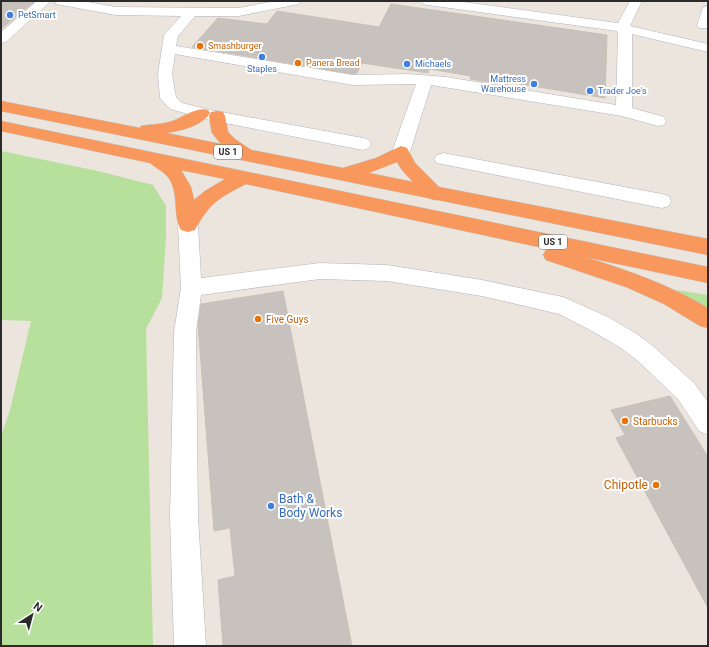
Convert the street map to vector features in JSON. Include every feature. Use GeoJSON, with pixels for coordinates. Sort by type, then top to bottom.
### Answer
{"type":"FeatureCollection","features":[{"type":"Feature","properties":{"kind":"highway"},"geometry":{"type":"LineString","coordinates":[[1,100],[22,110]]}},
{"type":"Feature","properties":{"kind":"highway","name":"US 1"},"geometry":{"type":"LineString","coordinates":[[1,106],[435,194],[708,247]]}},
{"type":"Feature","properties":{"kind":"highway"},"geometry":{"type":"LineString","coordinates":[[113,129],[157,130],[177,126],[210,114],[220,133],[229,143],[249,156]]}},
{"type":"Feature","properties":{"kind":"highway","name":"US 1"},"geometry":{"type":"LineString","coordinates":[[1,126],[708,275]]}},
{"type":"Feature","properties":{"kind":"highway"},"geometry":{"type":"LineString","coordinates":[[341,175],[379,165],[401,152],[408,166],[435,194]]}},
{"type":"Feature","properties":{"kind":"highway"},"geometry":{"type":"LineString","coordinates":[[154,158],[169,168],[183,186],[188,225]]}},
{"type":"Feature","properties":{"kind":"highway"},"geometry":{"type":"LineString","coordinates":[[188,225],[194,210],[203,201],[211,195],[245,177]]}},
{"type":"Feature","properties":{"kind":"highway"},"geometry":{"type":"LineString","coordinates":[[399,209],[620,276],[676,300],[708,319]]}},
{"type":"Feature","properties":{"kind":"lane"},"geometry":{"type":"LineString","coordinates":[[1,39],[44,1]]}},
{"type":"Feature","properties":{"kind":"lane"},"geometry":{"type":"LineString","coordinates":[[61,1],[84,4],[106,10],[191,12],[239,12],[294,1]]}},
{"type":"Feature","properties":{"kind":"lane"},"geometry":{"type":"LineString","coordinates":[[428,1],[622,28],[708,48]]}},
{"type":"Feature","properties":{"kind":"lane"},"geometry":{"type":"LineString","coordinates":[[624,111],[624,35],[622,28],[636,1]]}},
{"type":"Feature","properties":{"kind":"lane"},"geometry":{"type":"LineString","coordinates":[[704,25],[708,10]]}},
{"type":"Feature","properties":{"kind":"lane"},"geometry":{"type":"LineString","coordinates":[[191,12],[171,35],[165,74],[168,98],[180,108],[363,144]]}},
{"type":"Feature","properties":{"kind":"lane"},"geometry":{"type":"LineString","coordinates":[[168,49],[353,80],[425,80],[458,84],[624,111],[658,121]]}},
{"type":"Feature","properties":{"kind":"lane"},"geometry":{"type":"LineString","coordinates":[[401,152],[425,80]]}},
{"type":"Feature","properties":{"kind":"lane"},"geometry":{"type":"LineString","coordinates":[[443,159],[662,202]]}},
{"type":"Feature","properties":{"kind":"lane"},"geometry":{"type":"LineString","coordinates":[[188,225],[191,288],[185,332],[184,517],[190,646]]}},
{"type":"Feature","properties":{"kind":"lane"},"geometry":{"type":"LineString","coordinates":[[191,288],[320,271],[387,273],[511,301],[563,306],[600,324],[629,341],[652,359],[686,391],[708,423]]}},
{"type":"Feature","properties":{"kind":"green space"},"geometry":{"type":"Polygon","coordinates":[[[1,151],[98,171],[153,185],[166,206],[166,237],[162,298],[146,329],[153,646],[1,646],[1,436],[10,410],[31,321],[1,320],[1,151]]]}},
{"type":"Feature","properties":{"kind":"green space"},"geometry":{"type":"Polygon","coordinates":[[[676,290],[708,295],[708,309],[706,308],[676,290]]]}},
{"type":"Feature","properties":{"kind":"building","name":"PetSmart"},"geometry":{"type":"Polygon","coordinates":[[[1,1],[35,1],[1,29],[1,1]]]}},
{"type":"Feature","properties":{"kind":"building"},"geometry":{"type":"Polygon","coordinates":[[[391,4],[607,35],[605,98],[508,82],[507,85],[470,79],[471,76],[429,69],[428,73],[362,63],[357,73],[353,74],[192,47],[218,18],[267,24],[277,11],[379,27],[391,4]]]}},
{"type":"Feature","properties":{"kind":"building"},"geometry":{"type":"Polygon","coordinates":[[[283,291],[352,646],[223,646],[218,580],[235,576],[230,528],[214,531],[198,325],[201,304],[283,291]]]}},
{"type":"Feature","properties":{"kind":"building"},"geometry":{"type":"Polygon","coordinates":[[[670,396],[708,457],[708,608],[616,438],[625,435],[611,410],[670,396]]]}},
{"type":"Feature","properties":{"kind":"place","name":"PetSmart"},"geometry":{"type":"Point","coordinates":[10,15]}},
{"type":"Feature","properties":{"kind":"place","name":"Smashburger"},"geometry":{"type":"Point","coordinates":[200,46]}},
{"type":"Feature","properties":{"kind":"place","name":"Staples"},"geometry":{"type":"Point","coordinates":[262,57]}},
{"type":"Feature","properties":{"kind":"place","name":"Panera Bread"},"geometry":{"type":"Point","coordinates":[298,63]}},
{"type":"Feature","properties":{"kind":"place","name":"Michaels"},"geometry":{"type":"Point","coordinates":[407,64]}},
{"type":"Feature","properties":{"kind":"place","name":"Mattress Warehouse"},"geometry":{"type":"Point","coordinates":[534,84]}},
{"type":"Feature","properties":{"kind":"place","name":"Trader Joe's"},"geometry":{"type":"Point","coordinates":[590,91]}},
{"type":"Feature","properties":{"kind":"place","name":"Five Guys"},"geometry":{"type":"Point","coordinates":[258,319]}},
{"type":"Feature","properties":{"kind":"place","name":"Starbucks"},"geometry":{"type":"Point","coordinates":[625,421]}},
{"type":"Feature","properties":{"kind":"place","name":"Chipotle"},"geometry":{"type":"Point","coordinates":[656,485]}},
{"type":"Feature","properties":{"kind":"place","name":"Bath & Body Works"},"geometry":{"type":"Point","coordinates":[271,506]}}]}
